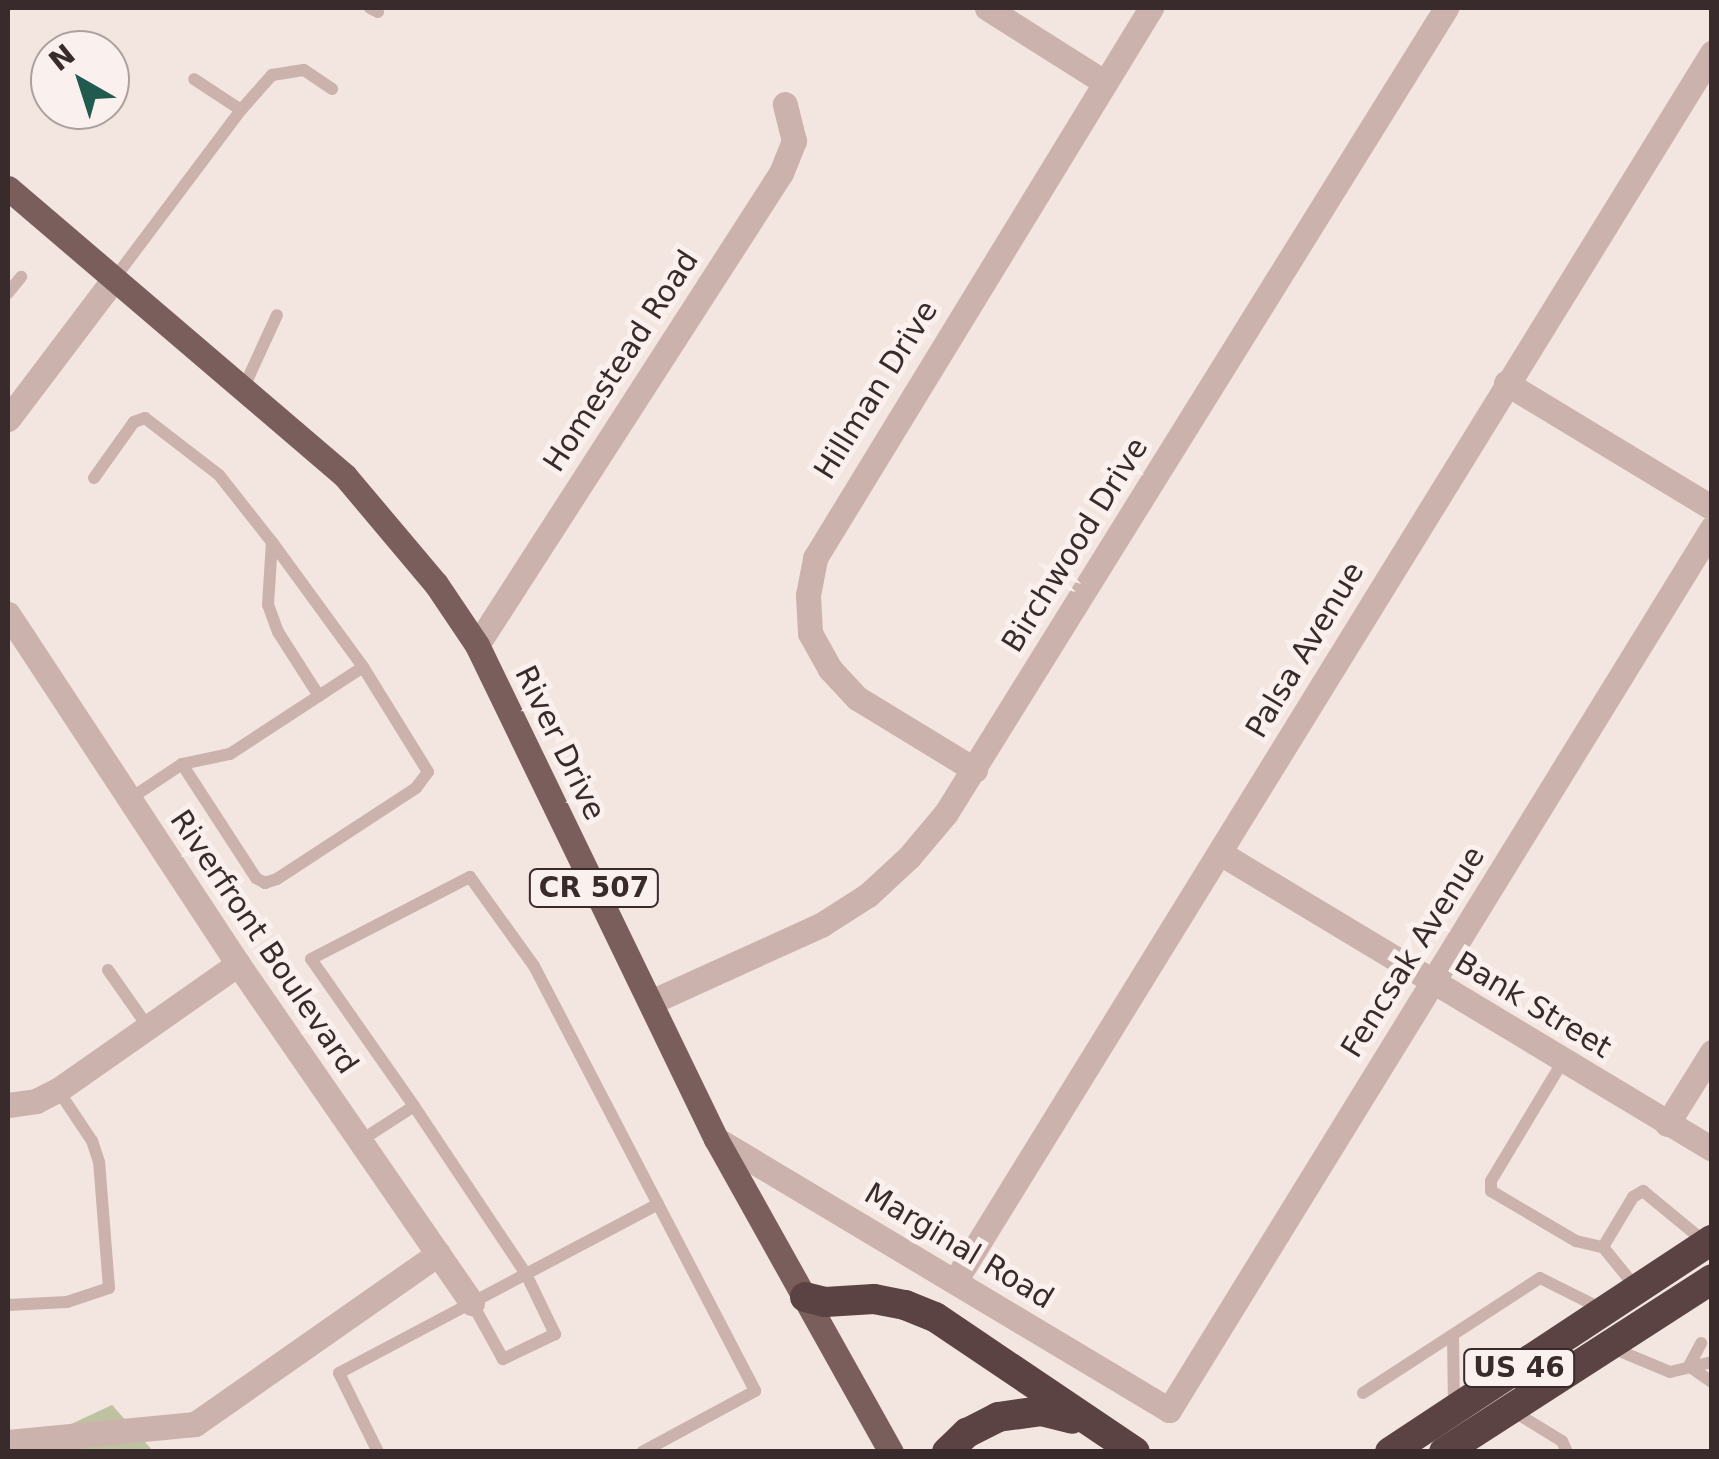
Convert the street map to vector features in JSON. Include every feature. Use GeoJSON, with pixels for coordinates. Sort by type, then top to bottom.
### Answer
{"type":"FeatureCollection","features":[{"type":"Feature","properties":{"kind":"highway","name":"US 46"},"geometry":{"type":"LineString","coordinates":[[1391,1449],[1709,1242]]}},
{"type":"Feature","properties":{"kind":"highway","name":"US 46"},"geometry":{"type":"LineString","coordinates":[[1444,1452],[1712,1279]]}},
{"type":"Feature","properties":{"kind":"highway"},"geometry":{"type":"LineString","coordinates":[[804,1297],[826,1302],[874,1300],[905,1305],[935,1318],[1131,1450]]}},
{"type":"Feature","properties":{"kind":"highway"},"geometry":{"type":"LineString","coordinates":[[1483,1452],[1552,1382]]}},
{"type":"Feature","properties":{"kind":"highway"},"geometry":{"type":"LineString","coordinates":[[948,1452],[982,1424],[1019,1412],[1040,1411],[1089,1423]]}},
{"type":"Feature","properties":{"kind":"main road","name":"River Drive"},"geometry":{"type":"LineString","coordinates":[[8,188],[244,387],[366,498],[418,560],[477,645],[716,1139],[891,1452]]}},
{"type":"Feature","properties":{"kind":"street"},"geometry":{"type":"LineString","coordinates":[[987,8],[1104,82]]}},
{"type":"Feature","properties":{"kind":"street","name":"Hillman Drive"},"geometry":{"type":"LineString","coordinates":[[975,770],[857,698],[830,669],[810,633],[808,595],[815,558],[832,524],[1151,8]]}},
{"type":"Feature","properties":{"kind":"street","name":"Birchwood Drive"},"geometry":{"type":"LineString","coordinates":[[651,1002],[821,925],[868,895],[909,857],[975,770],[1446,8]]}},
{"type":"Feature","properties":{"kind":"street","name":"Palsa Avenue"},"geometry":{"type":"LineString","coordinates":[[955,1280],[1712,53]]}},
{"type":"Feature","properties":{"kind":"street","name":"Homestead Road"},"geometry":{"type":"LineString","coordinates":[[477,645],[781,173],[794,140],[785,104]]}},
{"type":"Feature","properties":{"kind":"street"},"geometry":{"type":"LineString","coordinates":[[8,419],[114,278]]}},
{"type":"Feature","properties":{"kind":"street"},"geometry":{"type":"LineString","coordinates":[[1506,383],[1712,508]]}},
{"type":"Feature","properties":{"kind":"street","name":"Fencsak Avenue"},"geometry":{"type":"LineString","coordinates":[[1169,1410],[1712,528]]}},
{"type":"Feature","properties":{"kind":"street","name":"Riverfront Boulevard"},"geometry":{"type":"LineString","coordinates":[[8,614],[238,964],[472,1303]]}},
{"type":"Feature","properties":{"kind":"street","name":"Bank Street"},"geometry":{"type":"LineString","coordinates":[[1220,852],[1711,1149]]}},
{"type":"Feature","properties":{"kind":"street"},"geometry":{"type":"LineString","coordinates":[[8,1105],[36,1101],[58,1090],[238,964]]}},
{"type":"Feature","properties":{"kind":"street"},"geometry":{"type":"LineString","coordinates":[[1667,1124],[1712,1052]]}},
{"type":"Feature","properties":{"kind":"street","name":"Marginal Road"},"geometry":{"type":"LineString","coordinates":[[716,1139],[1169,1410]]}},
{"type":"Feature","properties":{"kind":"street"},"geometry":{"type":"LineString","coordinates":[[8,1442],[195,1424],[438,1254]]}},
{"type":"Feature","properties":{"kind":"lane"},"geometry":{"type":"LineString","coordinates":[[114,278],[272,75],[304,70],[332,89]]}},
{"type":"Feature","properties":{"kind":"lane"},"geometry":{"type":"LineString","coordinates":[[194,79],[241,110]]}},
{"type":"Feature","properties":{"kind":"lane"},"geometry":{"type":"LineString","coordinates":[[8,293],[21,276]]}},
{"type":"Feature","properties":{"kind":"lane"},"geometry":{"type":"LineString","coordinates":[[244,387],[277,315]]}},
{"type":"Feature","properties":{"kind":"lane"},"geometry":{"type":"LineString","coordinates":[[94,478],[134,422],[146,418],[219,474],[364,667],[426,765],[427,776],[271,882],[256,878],[182,764]]}},
{"type":"Feature","properties":{"kind":"lane"},"geometry":{"type":"LineString","coordinates":[[272,542],[268,605],[278,632],[319,696]]}},
{"type":"Feature","properties":{"kind":"lane"},"geometry":{"type":"LineString","coordinates":[[128,800],[182,764],[230,754],[364,667]]}},
{"type":"Feature","properties":{"kind":"lane"},"geometry":{"type":"LineString","coordinates":[[472,1303],[502,1359],[554,1334],[526,1274],[310,959],[470,877],[534,966],[755,1392],[642,1452]]}},
{"type":"Feature","properties":{"kind":"lane"},"geometry":{"type":"LineString","coordinates":[[108,970],[148,1027]]}},
{"type":"Feature","properties":{"kind":"lane"},"geometry":{"type":"LineString","coordinates":[[1563,1061],[1491,1181],[1492,1191],[1576,1242],[1603,1247],[1638,1290]]}},
{"type":"Feature","properties":{"kind":"lane"},"geometry":{"type":"LineString","coordinates":[[8,1304],[67,1302],[109,1288],[99,1162],[92,1142],[58,1090]]}},
{"type":"Feature","properties":{"kind":"lane"},"geometry":{"type":"LineString","coordinates":[[360,1141],[414,1106]]}},
{"type":"Feature","properties":{"kind":"lane"},"geometry":{"type":"LineString","coordinates":[[1603,1247],[1632,1197],[1643,1191],[1709,1242]]}},
{"type":"Feature","properties":{"kind":"lane"},"geometry":{"type":"LineString","coordinates":[[378,1452],[339,1372],[658,1204]]}},
{"type":"Feature","properties":{"kind":"lane"},"geometry":{"type":"LineString","coordinates":[[1363,1393],[1540,1278],[1606,1312]]}},
{"type":"Feature","properties":{"kind":"lane"},"geometry":{"type":"LineString","coordinates":[[1453,1335],[1454,1410]]}},
{"type":"Feature","properties":{"kind":"lane"},"geometry":{"type":"LineString","coordinates":[[1689,1366],[1701,1343]]}},
{"type":"Feature","properties":{"kind":"lane"},"geometry":{"type":"LineString","coordinates":[[1608,1346],[1670,1372],[1712,1362]]}},
{"type":"Feature","properties":{"kind":"lane"},"geometry":{"type":"LineString","coordinates":[[1689,1366],[1712,1382]]}},
{"type":"Feature","properties":{"kind":"lane"},"geometry":{"type":"LineString","coordinates":[[1522,1416],[1562,1441],[1567,1452]]}},
{"type":"Feature","properties":{"kind":"green space"},"geometry":{"type":"Polygon","coordinates":[[[112,1405],[153,1451],[11,1452],[112,1405]]]}}]}
